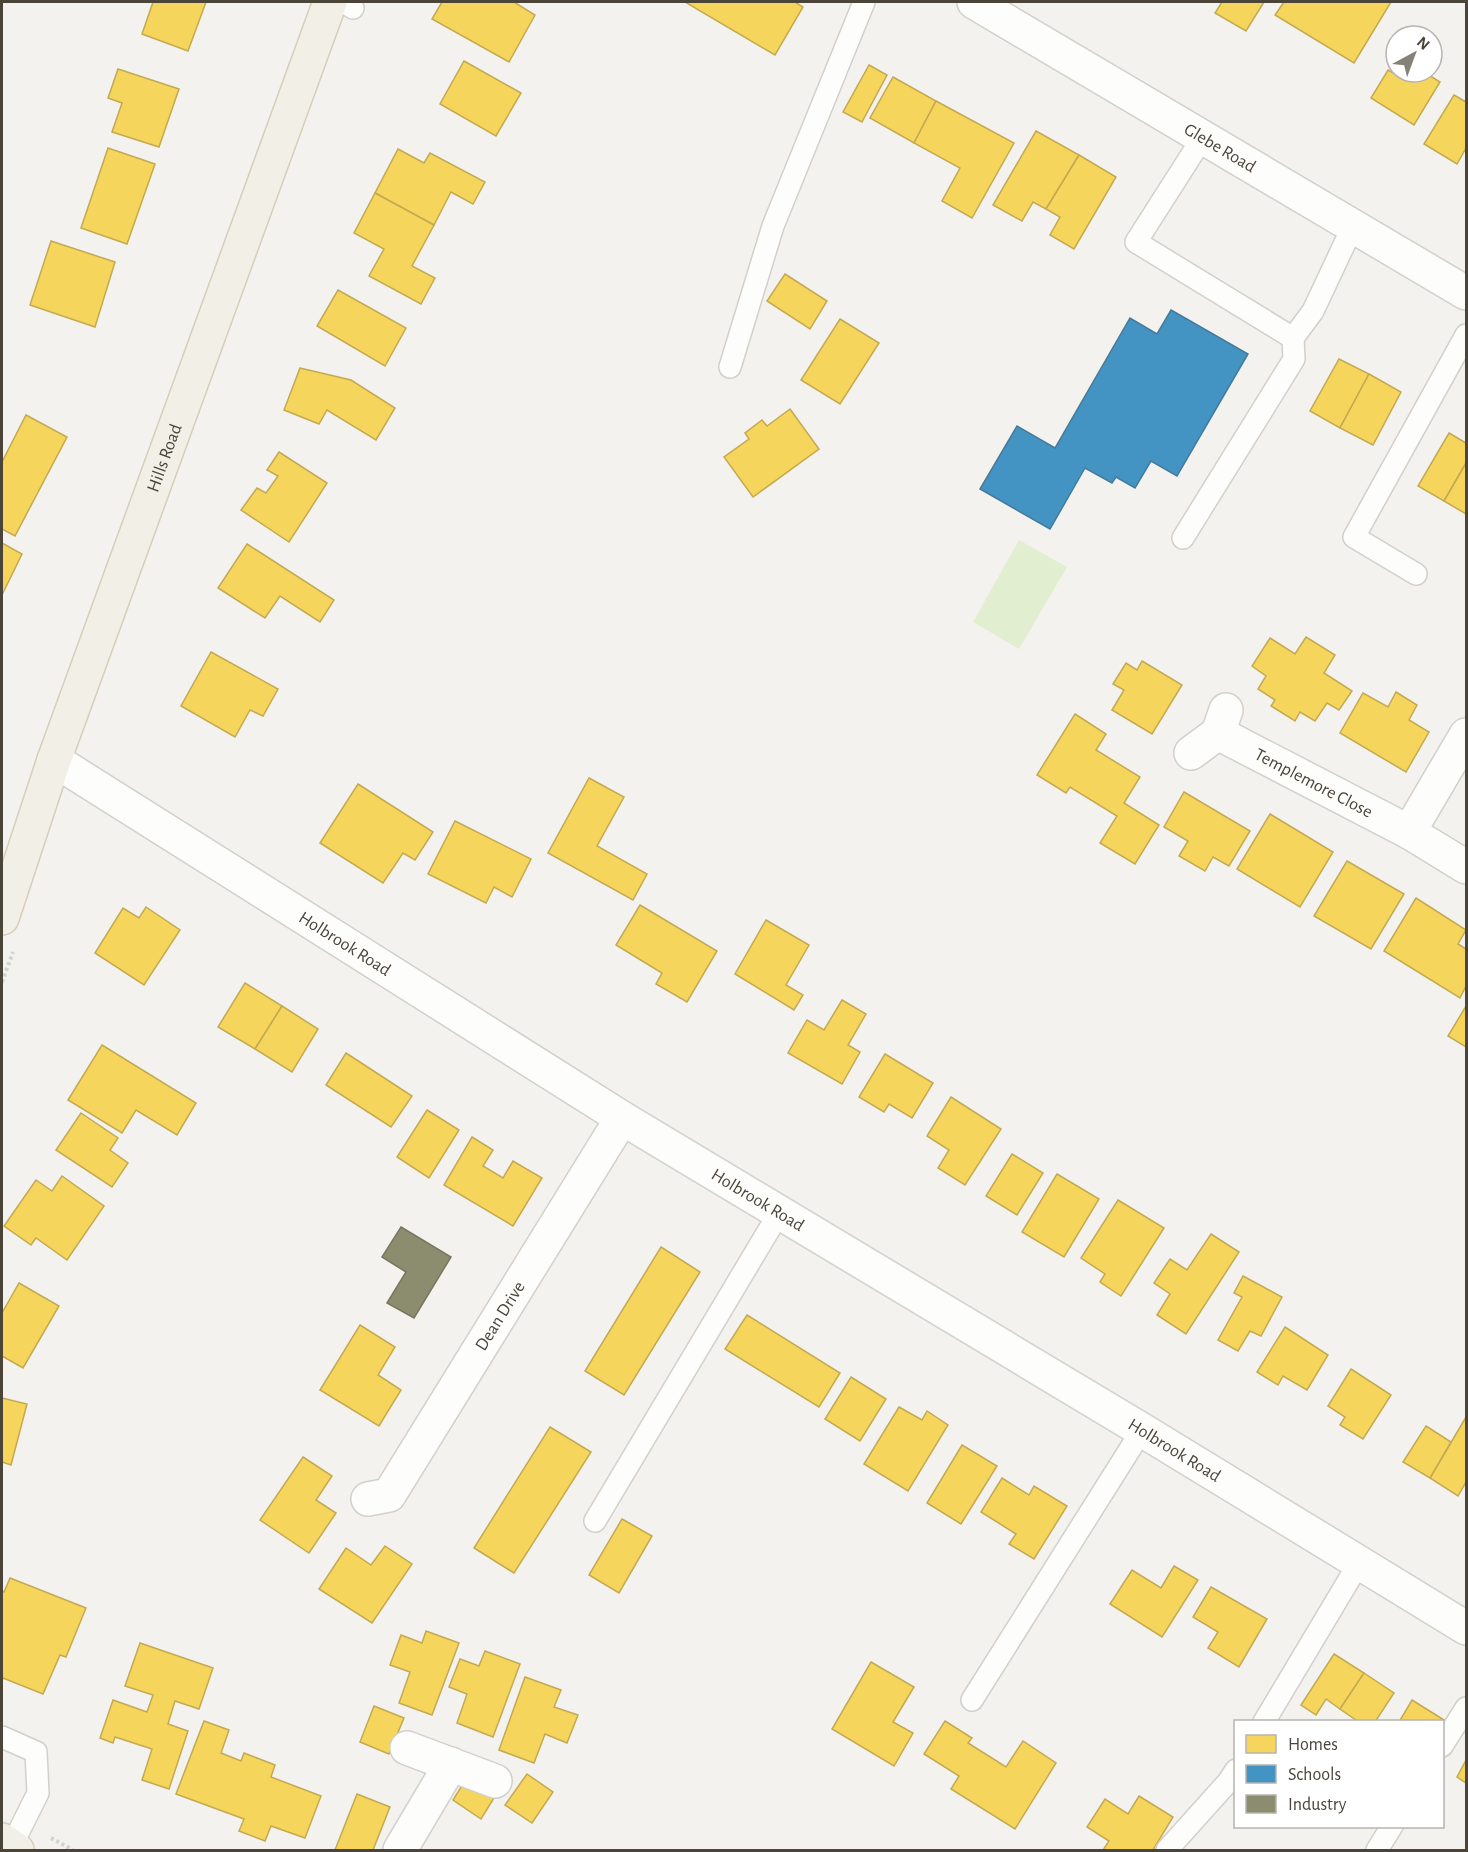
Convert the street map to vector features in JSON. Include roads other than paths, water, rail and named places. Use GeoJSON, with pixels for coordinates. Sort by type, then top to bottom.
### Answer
{"type":"FeatureCollection","features":[{"type":"Feature","properties":{"kind":"main road","name":"Hills Road"},"geometry":{"type":"LineString","coordinates":[[2,918],[54,760],[342,4]]}},
{"type":"Feature","properties":{"kind":"street","name":"Glebe Road"},"geometry":{"type":"LineString","coordinates":[[974,2],[1467,293]]}},
{"type":"Feature","properties":{"kind":"street","name":"Templemore Close"},"geometry":{"type":"LineString","coordinates":[[1191,753],[1222,722],[1467,867]]}},
{"type":"Feature","properties":{"kind":"street"},"geometry":{"type":"LineString","coordinates":[[1409,832],[1467,735]]}},
{"type":"Feature","properties":{"kind":"street","name":"Holbrook Road"},"geometry":{"type":"LineString","coordinates":[[54,760],[622,1118],[1467,1628]]}},
{"type":"Feature","properties":{"kind":"street","name":"Dean Drive"},"geometry":{"type":"LineString","coordinates":[[368,1499],[389,1495],[622,1118]]}},
{"type":"Feature","properties":{"kind":"street"},"geometry":{"type":"LineString","coordinates":[[407,1748],[495,1781]]}},
{"type":"Feature","properties":{"kind":"street"},"geometry":{"type":"LineString","coordinates":[[400,1851],[451,1764]]}},
{"type":"Feature","properties":{"kind":"lane"},"geometry":{"type":"LineString","coordinates":[[730,367],[773,226],[864,2]]}},
{"type":"Feature","properties":{"kind":"lane"},"geometry":{"type":"LineString","coordinates":[[1203,137],[1136,242],[1293,338]]}},
{"type":"Feature","properties":{"kind":"lane"},"geometry":{"type":"LineString","coordinates":[[1183,538],[1294,359],[1293,338],[1313,311],[1353,226]]}},
{"type":"Feature","properties":{"kind":"lane"},"geometry":{"type":"LineString","coordinates":[[1416,574],[1354,537],[1467,335]]}},
{"type":"Feature","properties":{"kind":"lane"},"geometry":{"type":"LineString","coordinates":[[595,1521],[779,1213]]}},
{"type":"Feature","properties":{"kind":"lane"},"geometry":{"type":"LineString","coordinates":[[972,1700],[1142,1430]]}},
{"type":"Feature","properties":{"kind":"lane"},"geometry":{"type":"LineString","coordinates":[[1265,1720],[1359,1563]]}},
{"type":"Feature","properties":{"kind":"lane"},"geometry":{"type":"LineString","coordinates":[[1444,1744],[1467,1708]]}},
{"type":"Feature","properties":{"kind":"lane"},"geometry":{"type":"LineString","coordinates":[[2,1737],[36,1752],[38,1793],[10,1846]]}},
{"type":"Feature","properties":{"kind":"lane"},"geometry":{"type":"LineString","coordinates":[[1167,1851],[1234,1773]]}},
{"type":"Feature","properties":{"kind":"lane"},"geometry":{"type":"LineString","coordinates":[[1377,1851],[1391,1828]]}}]}
